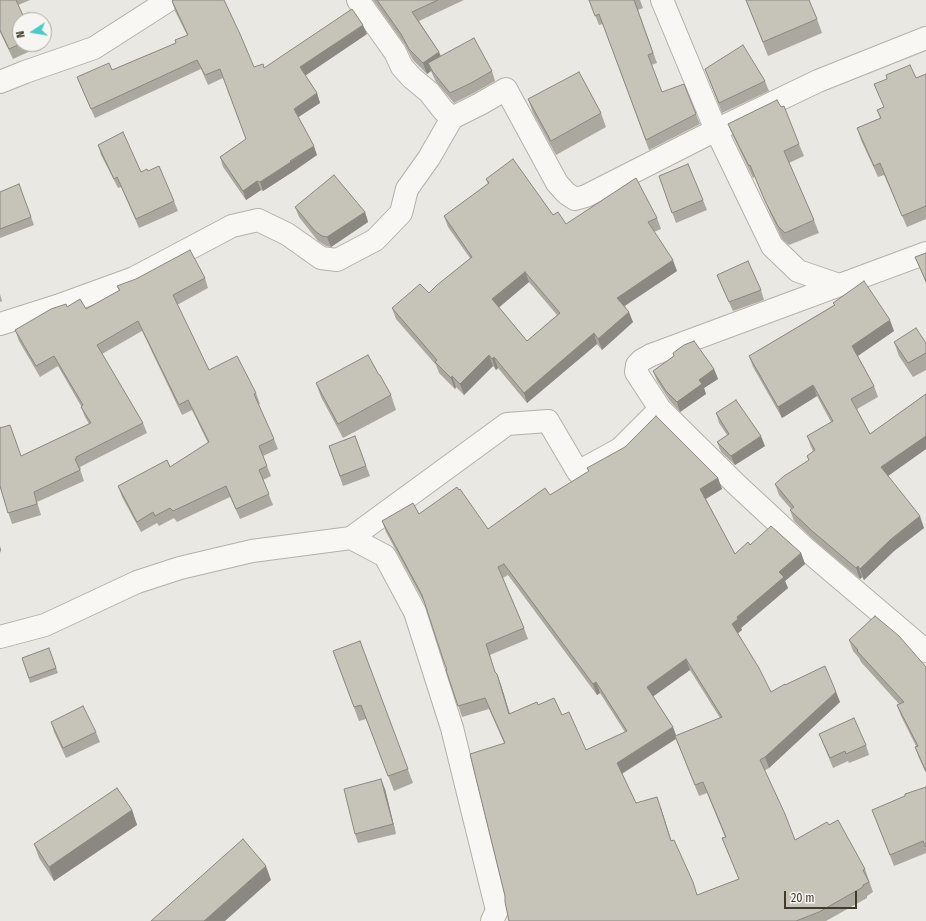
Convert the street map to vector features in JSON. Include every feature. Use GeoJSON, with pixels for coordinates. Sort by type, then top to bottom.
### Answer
{"type":"FeatureCollection","features":[{"type":"Feature","properties":{"kind":"street"},"geometry":{"type":"LineString","coordinates":[[0,82],[94,48],[169,0]]}},
{"type":"Feature","properties":{"kind":"street"},"geometry":{"type":"LineString","coordinates":[[358,0],[395,52],[402,67],[412,78],[429,92],[443,110],[452,118]]}},
{"type":"Feature","properties":{"kind":"street"},"geometry":{"type":"LineString","coordinates":[[662,0],[716,130],[772,246],[798,271],[839,285]]}},
{"type":"Feature","properties":{"kind":"street"},"geometry":{"type":"LineString","coordinates":[[0,324],[57,306],[134,278],[232,226],[258,220],[287,234],[321,258],[337,260],[375,240],[401,213],[407,189],[429,158],[452,118],[480,104],[506,88],[557,183],[566,193],[575,198],[586,196],[716,130],[818,81],[926,38]]}},
{"type":"Feature","properties":{"kind":"street"},"geometry":{"type":"LineString","coordinates":[[926,253],[651,355],[637,365],[636,372],[660,409],[737,485],[807,550],[926,652]]}},
{"type":"Feature","properties":{"kind":"street"},"geometry":{"type":"LineString","coordinates":[[0,637],[45,625],[137,582],[180,568],[252,551],[351,538],[507,424],[548,420],[578,472],[620,449],[660,409]]}},
{"type":"Feature","properties":{"kind":"street"},"geometry":{"type":"LineString","coordinates":[[351,538],[385,556],[415,612],[460,758],[497,910],[492,921]]}},
{"type":"Feature","properties":{"kind":"building"},"geometry":{"type":"Polygon","coordinates":[[[0,0],[16,0],[21,12],[12,12],[12,48],[9,49],[0,30],[0,0]]]}},
{"type":"Feature","properties":{"kind":"building"},"geometry":{"type":"Polygon","coordinates":[[[224,0],[254,67],[263,64],[264,68],[352,9],[363,25],[300,67],[317,93],[294,109],[314,146],[260,182],[257,181],[243,191],[220,157],[246,139],[220,69],[205,75],[197,60],[91,109],[77,77],[109,63],[112,70],[176,43],[175,40],[188,35],[172,1],[224,0]]]}},
{"type":"Feature","properties":{"kind":"building"},"geometry":{"type":"Polygon","coordinates":[[[377,0],[438,0],[412,12],[439,52],[423,63],[409,49],[401,34],[377,0]]]}},
{"type":"Feature","properties":{"kind":"building"},"geometry":{"type":"Polygon","coordinates":[[[589,0],[634,0],[653,53],[648,55],[662,92],[684,84],[696,114],[646,140],[599,14],[595,16],[589,0]]]}},
{"type":"Feature","properties":{"kind":"building"},"geometry":{"type":"Polygon","coordinates":[[[746,0],[809,0],[817,19],[763,42],[746,0]]]}},
{"type":"Feature","properties":{"kind":"building"},"geometry":{"type":"Polygon","coordinates":[[[474,38],[492,71],[450,93],[433,72],[428,63],[474,38]]]}},
{"type":"Feature","properties":{"kind":"building"},"geometry":{"type":"Polygon","coordinates":[[[743,45],[765,81],[719,103],[705,69],[743,45]]]}},
{"type":"Feature","properties":{"kind":"building"},"geometry":{"type":"Polygon","coordinates":[[[910,65],[916,78],[926,74],[926,206],[902,216],[880,163],[874,166],[857,128],[881,118],[877,110],[884,107],[874,84],[887,79],[886,75],[910,65]]]}},
{"type":"Feature","properties":{"kind":"building"},"geometry":{"type":"Polygon","coordinates":[[[579,72],[601,113],[551,141],[528,99],[579,72]]]}},
{"type":"Feature","properties":{"kind":"building"},"geometry":{"type":"Polygon","coordinates":[[[777,100],[781,107],[784,106],[799,144],[784,151],[814,220],[785,233],[778,226],[765,201],[750,165],[749,166],[728,124],[777,100]]]}},
{"type":"Feature","properties":{"kind":"building"},"geometry":{"type":"Polygon","coordinates":[[[123,132],[141,172],[147,169],[148,171],[159,166],[174,201],[136,219],[117,177],[114,179],[98,145],[123,132]]]}},
{"type":"Feature","properties":{"kind":"building"},"geometry":{"type":"Polygon","coordinates":[[[513,159],[553,215],[558,212],[566,224],[636,178],[657,218],[648,222],[673,260],[617,298],[629,312],[598,339],[594,333],[524,393],[494,357],[492,359],[489,355],[460,384],[452,376],[451,378],[435,362],[437,360],[392,308],[420,284],[429,293],[472,257],[444,216],[489,183],[486,179],[513,159]],[[525,272],[492,299],[527,341],[560,313],[525,272]]]}},
{"type":"Feature","properties":{"kind":"building"},"geometry":{"type":"Polygon","coordinates":[[[688,164],[703,200],[672,213],[659,176],[688,164]]]}},
{"type":"Feature","properties":{"kind":"building"},"geometry":{"type":"Polygon","coordinates":[[[334,175],[365,212],[327,237],[322,236],[315,231],[295,207],[334,175]]]}},
{"type":"Feature","properties":{"kind":"building"},"geometry":{"type":"Polygon","coordinates":[[[19,184],[31,217],[0,229],[0,192],[19,184]]]}},
{"type":"Feature","properties":{"kind":"building"},"geometry":{"type":"Polygon","coordinates":[[[190,250],[205,278],[173,295],[209,370],[237,356],[256,393],[254,394],[274,439],[259,446],[267,466],[259,470],[269,494],[236,509],[226,486],[173,511],[170,508],[155,516],[153,512],[137,522],[118,486],[167,460],[170,467],[209,442],[188,400],[179,405],[138,321],[97,345],[143,423],[76,457],[77,458],[75,459],[80,470],[34,492],[37,504],[8,513],[0,486],[0,428],[10,425],[21,456],[91,423],[81,407],[83,405],[54,356],[36,366],[15,330],[51,309],[66,304],[67,307],[80,299],[86,309],[120,290],[117,286],[136,279],[190,250]]]}},
{"type":"Feature","properties":{"kind":"building"},"geometry":{"type":"Polygon","coordinates":[[[926,253],[926,281],[915,257],[926,253]]]}},
{"type":"Feature","properties":{"kind":"building"},"geometry":{"type":"Polygon","coordinates":[[[748,261],[761,290],[729,302],[717,275],[748,261]]]}},
{"type":"Feature","properties":{"kind":"building"},"geometry":{"type":"Polygon","coordinates":[[[864,281],[890,320],[852,346],[874,386],[851,399],[870,434],[926,394],[926,436],[881,467],[920,516],[890,540],[860,569],[858,566],[856,568],[790,510],[794,507],[775,484],[784,476],[809,460],[807,456],[815,450],[807,436],[833,421],[813,385],[778,407],[749,356],[835,305],[833,303],[864,281]]]}},
{"type":"Feature","properties":{"kind":"building"},"geometry":{"type":"Polygon","coordinates":[[[916,328],[926,343],[926,353],[908,363],[894,342],[916,328]]]}},
{"type":"Feature","properties":{"kind":"building"},"geometry":{"type":"Polygon","coordinates":[[[694,341],[714,369],[699,380],[702,384],[677,402],[666,391],[653,371],[674,356],[673,353],[684,345],[694,341]]]}},
{"type":"Feature","properties":{"kind":"building"},"geometry":{"type":"Polygon","coordinates":[[[368,355],[391,395],[338,424],[316,383],[368,355]]]}},
{"type":"Feature","properties":{"kind":"building"},"geometry":{"type":"Polygon","coordinates":[[[736,400],[761,436],[731,456],[717,442],[729,434],[716,413],[736,400]]]}},
{"type":"Feature","properties":{"kind":"building"},"geometry":{"type":"Polygon","coordinates":[[[656,416],[718,478],[700,489],[735,554],[748,542],[750,545],[771,526],[801,553],[779,572],[784,577],[737,617],[738,619],[732,624],[759,668],[771,692],[825,666],[836,692],[760,760],[785,814],[795,840],[827,822],[829,825],[838,820],[865,869],[863,870],[869,882],[863,885],[863,887],[819,912],[796,921],[509,921],[505,896],[470,754],[505,743],[485,698],[458,706],[422,595],[382,521],[413,503],[419,514],[457,487],[459,490],[460,489],[488,529],[545,488],[550,495],[589,471],[587,468],[625,447],[656,416]],[[504,564],[498,567],[524,628],[486,644],[509,714],[537,702],[538,705],[554,698],[562,715],[569,712],[586,750],[627,731],[596,682],[593,684],[504,564]],[[686,659],[647,687],[673,727],[617,763],[636,803],[657,797],[671,841],[674,840],[693,882],[697,895],[739,879],[722,838],[726,837],[703,782],[695,785],[675,736],[722,717],[686,659]]]}},
{"type":"Feature","properties":{"kind":"building"},"geometry":{"type":"Polygon","coordinates":[[[355,436],[366,466],[340,476],[329,446],[355,436]]]}},
{"type":"Feature","properties":{"kind":"building"},"geometry":{"type":"Polygon","coordinates":[[[875,616],[899,636],[926,667],[926,771],[915,747],[918,746],[897,705],[904,702],[857,651],[858,650],[849,640],[875,616]]]}},
{"type":"Feature","properties":{"kind":"building"},"geometry":{"type":"Polygon","coordinates":[[[360,641],[408,769],[388,776],[361,705],[354,707],[333,651],[360,641]]]}},
{"type":"Feature","properties":{"kind":"building"},"geometry":{"type":"Polygon","coordinates":[[[49,648],[56,668],[29,678],[22,658],[49,648]]]}},
{"type":"Feature","properties":{"kind":"building"},"geometry":{"type":"Polygon","coordinates":[[[83,706],[96,732],[63,748],[51,722],[83,706]]]}},
{"type":"Feature","properties":{"kind":"building"},"geometry":{"type":"Polygon","coordinates":[[[854,718],[866,745],[846,754],[845,751],[830,758],[819,734],[854,718]]]}},
{"type":"Feature","properties":{"kind":"building"},"geometry":{"type":"Polygon","coordinates":[[[381,779],[393,824],[355,834],[344,789],[381,779]]]}},
{"type":"Feature","properties":{"kind":"building"},"geometry":{"type":"Polygon","coordinates":[[[926,787],[926,847],[923,841],[890,855],[872,810],[905,796],[905,794],[926,787]]]}},
{"type":"Feature","properties":{"kind":"building"},"geometry":{"type":"Polygon","coordinates":[[[117,788],[132,810],[49,867],[34,844],[117,788]]]}},
{"type":"Feature","properties":{"kind":"building"},"geometry":{"type":"Polygon","coordinates":[[[243,839],[266,866],[204,921],[151,921],[243,839]]]}}]}
